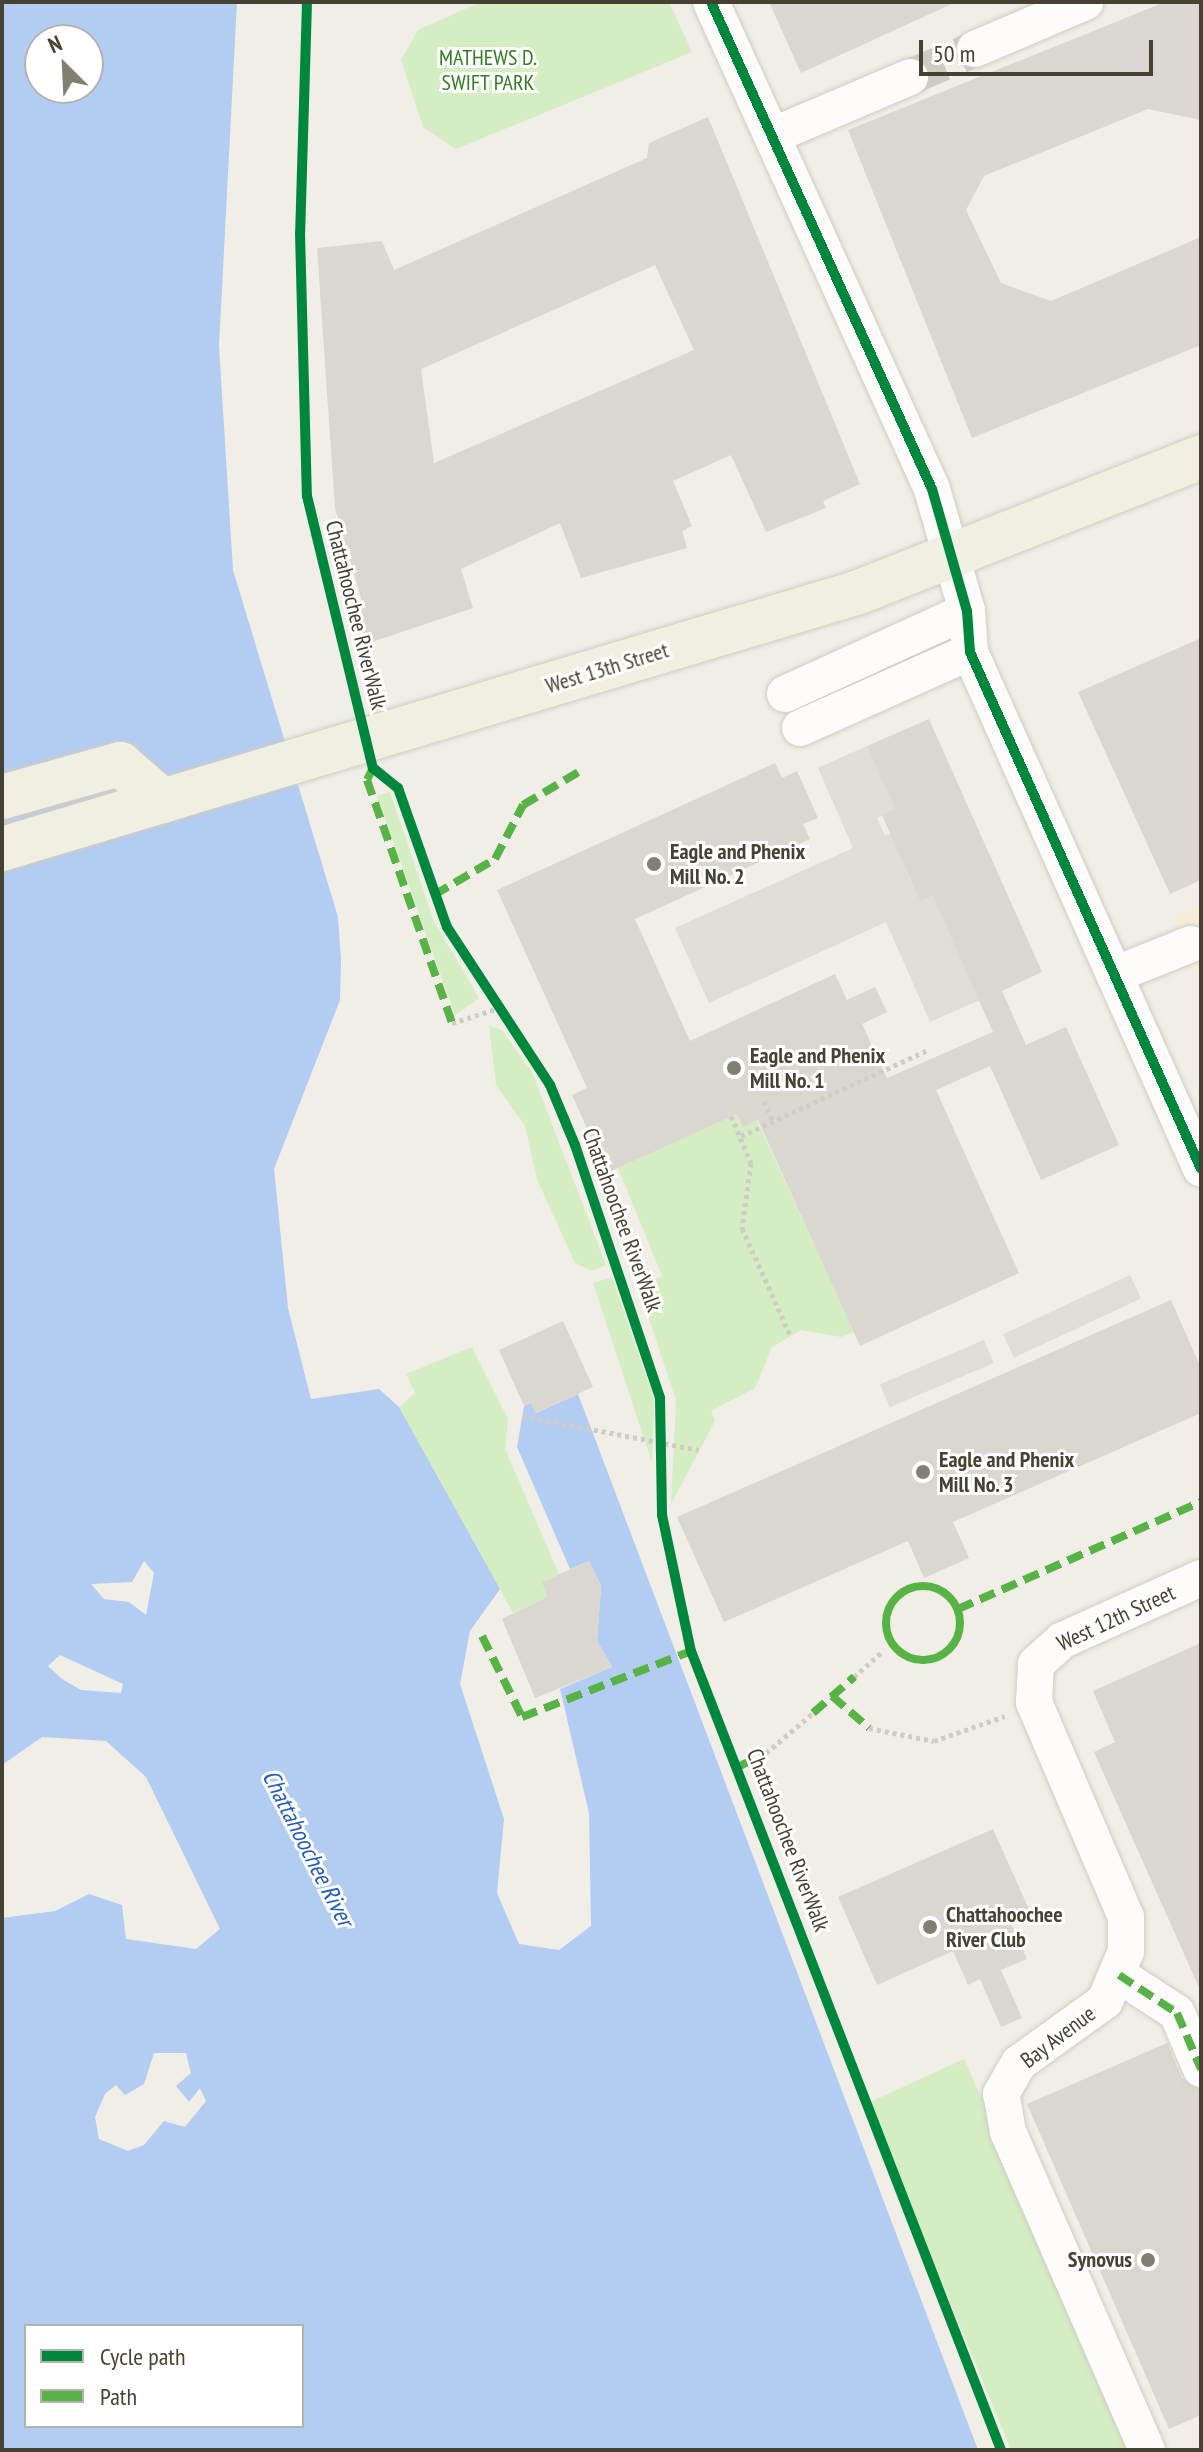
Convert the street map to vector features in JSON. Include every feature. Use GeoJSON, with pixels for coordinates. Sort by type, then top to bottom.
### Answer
{"type":"FeatureCollection","features":[{"type":"Feature","properties":{"kind":"main road","name":"West 13th Street"},"geometry":{"type":"LineString","coordinates":[[2,849],[859,592],[1201,457]]}},
{"type":"Feature","properties":{"kind":"main road"},"geometry":{"type":"LineString","coordinates":[[2,797],[120,764],[163,801]]}},
{"type":"Feature","properties":{"kind":"street"},"geometry":{"type":"LineString","coordinates":[[711,2],[774,135],[932,489],[967,611],[970,652],[1201,1169]]}},
{"type":"Feature","properties":{"kind":"street"},"geometry":{"type":"LineString","coordinates":[[975,49],[1085,2]]}},
{"type":"Feature","properties":{"kind":"street"},"geometry":{"type":"LineString","coordinates":[[774,135],[910,77]]}},
{"type":"Feature","properties":{"kind":"street"},"geometry":{"type":"LineString","coordinates":[[785,694],[967,611]]}},
{"type":"Feature","properties":{"kind":"street"},"geometry":{"type":"LineString","coordinates":[[800,728],[970,652]]}},
{"type":"Feature","properties":{"kind":"street"},"geometry":{"type":"LineString","coordinates":[[1114,975],[1191,944]]}},
{"type":"Feature","properties":{"kind":"street","name":"West 12th Street"},"geometry":{"type":"LineString","coordinates":[[1119,1975],[1126,1917],[1034,1702],[1036,1664],[1063,1640],[1201,1578]]}},
{"type":"Feature","properties":{"kind":"street"},"geometry":{"type":"LineString","coordinates":[[1119,1975],[1177,2013],[1201,2069]]}},
{"type":"Feature","properties":{"kind":"street","name":"Bay Avenue"},"geometry":{"type":"LineString","coordinates":[[1119,1975],[1082,2022],[1019,2063],[1001,2094],[1002,2113],[1147,2450]]}},
{"type":"Feature","properties":{"kind":"path"},"geometry":{"type":"LineString","coordinates":[[491,996],[508,1021]]}},
{"type":"Feature","properties":{"kind":"path"},"geometry":{"type":"LineString","coordinates":[[452,1023],[499,1008]]}},
{"type":"Feature","properties":{"kind":"path"},"geometry":{"type":"LineString","coordinates":[[741,1136],[926,1051]]}},
{"type":"Feature","properties":{"kind":"path"},"geometry":{"type":"LineString","coordinates":[[764,1101],[773,1121]]}},
{"type":"Feature","properties":{"kind":"path"},"geometry":{"type":"LineString","coordinates":[[731,1116],[741,1136],[752,1174],[742,1228],[790,1335]]}},
{"type":"Feature","properties":{"kind":"path"},"geometry":{"type":"LineString","coordinates":[[523,1416],[699,1450]]}},
{"type":"Feature","properties":{"kind":"path"},"geometry":{"type":"LineString","coordinates":[[661,1428],[662,1459]]}},
{"type":"Feature","properties":{"kind":"path"},"geometry":{"type":"LineString","coordinates":[[854,1677],[882,1652]]}},
{"type":"Feature","properties":{"kind":"path"},"geometry":{"type":"LineString","coordinates":[[766,1753],[813,1713]]}},
{"type":"Feature","properties":{"kind":"path"},"geometry":{"type":"LineString","coordinates":[[869,1728],[934,1741],[972,1731]]}},
{"type":"Feature","properties":{"kind":"shaded area"},"geometry":{"type":"Polygon","coordinates":[[[867,746],[895,809],[877,818],[885,836],[903,828],[902,861],[920,901],[933,896],[980,1000],[930,1022],[886,922],[709,1003],[675,928],[853,848],[818,768],[867,746]]]}},
{"type":"Feature","properties":{"kind":"shaded area"},"geometry":{"type":"Polygon","coordinates":[[[1201,904],[1201,983],[1172,917],[1201,904]]]}},
{"type":"Feature","properties":{"kind":"shaded area"},"geometry":{"type":"Polygon","coordinates":[[[1130,1275],[1141,1299],[1014,1358],[1003,1334],[1130,1275]]]}},
{"type":"Feature","properties":{"kind":"shaded area"},"geometry":{"type":"Polygon","coordinates":[[[984,1340],[994,1363],[890,1407],[880,1384],[984,1340]]]}},
{"type":"Feature","properties":{"kind":"green space","name":"MATHEWS D. SWIFT PARK"},"geometry":{"type":"Polygon","coordinates":[[[481,2],[669,2],[692,52],[456,149],[423,127],[401,60],[418,30],[481,2]]]}},
{"type":"Feature","properties":{"kind":"green space"},"geometry":{"type":"Polygon","coordinates":[[[390,792],[433,919],[479,998],[455,1015],[377,796],[390,792]]]}},
{"type":"Feature","properties":{"kind":"green space"},"geometry":{"type":"Polygon","coordinates":[[[489,1026],[502,1030],[532,1072],[606,1265],[592,1271],[575,1263],[537,1179],[525,1126],[496,1085],[489,1026]]]}},
{"type":"Feature","properties":{"kind":"green space"},"geometry":{"type":"Polygon","coordinates":[[[737,1114],[743,1127],[757,1120],[854,1332],[841,1337],[801,1330],[772,1347],[755,1388],[711,1411],[715,1421],[671,1504],[676,1400],[642,1297],[656,1290],[652,1280],[662,1276],[618,1168],[737,1114]]]}},
{"type":"Feature","properties":{"kind":"green space"},"geometry":{"type":"Polygon","coordinates":[[[612,1277],[654,1399],[652,1463],[593,1283],[612,1277]]]}},
{"type":"Feature","properties":{"kind":"green space"},"geometry":{"type":"Polygon","coordinates":[[[472,1347],[508,1419],[505,1449],[559,1574],[542,1582],[547,1597],[513,1613],[399,1407],[415,1393],[406,1374],[472,1347]]]}},
{"type":"Feature","properties":{"kind":"green space"},"geometry":{"type":"Polygon","coordinates":[[[964,2059],[1140,2450],[1011,2450],[868,2103],[964,2059]]]}},
{"type":"Feature","properties":{"kind":"water","name":"Chattahoochee River"},"geometry":{"type":"Polygon","coordinates":[[[2,2],[237,2],[219,346],[233,570],[338,917],[341,960],[340,1000],[274,1169],[288,1308],[311,1399],[379,1389],[399,1407],[500,1589],[470,1631],[460,1684],[504,1819],[497,1893],[519,1944],[559,1950],[591,1926],[589,1813],[560,1689],[612,1667],[597,1641],[601,1586],[589,1561],[570,1569],[517,1447],[524,1406],[531,1403],[536,1413],[578,1394],[978,2450],[2,2450],[2,1918],[55,1911],[89,1894],[122,1905],[126,1939],[196,1949],[220,1929],[146,1777],[106,1741],[42,1737],[2,1765],[2,2]],[[144,1561],[132,1582],[91,1584],[104,1599],[129,1602],[146,1615],[154,1573],[144,1561]],[[60,1655],[48,1666],[81,1690],[121,1693],[123,1684],[60,1655]],[[154,2053],[144,2084],[125,2095],[116,2085],[105,2094],[95,2117],[99,2139],[128,2151],[144,2145],[164,2121],[185,2127],[206,2101],[200,2088],[189,2102],[176,2086],[191,2073],[186,2053],[154,2053]]]}},
{"type":"Feature","properties":{"kind":"building"},"geometry":{"type":"Polygon","coordinates":[[[769,2],[956,2],[801,73],[769,2]]]}},
{"type":"Feature","properties":{"kind":"building"},"geometry":{"type":"Polygon","coordinates":[[[1165,2],[1201,2],[1201,120],[1148,109],[984,176],[966,210],[1001,283],[1051,301],[1201,237],[1201,345],[972,438],[848,130],[1165,2]]]}},
{"type":"Feature","properties":{"kind":"building"},"geometry":{"type":"Polygon","coordinates":[[[708,117],[860,484],[823,501],[826,508],[766,532],[731,455],[673,481],[692,526],[682,531],[687,548],[581,578],[560,523],[461,569],[473,608],[366,644],[356,607],[363,605],[335,508],[317,248],[382,241],[394,270],[647,158],[649,143],[708,117]],[[655,265],[421,369],[434,463],[694,350],[655,265]]]}},
{"type":"Feature","properties":{"kind":"building"},"geometry":{"type":"Polygon","coordinates":[[[1201,638],[1201,880],[1170,894],[1078,692],[1201,638]]]}},
{"type":"Feature","properties":{"kind":"building"},"geometry":{"type":"Polygon","coordinates":[[[929,719],[1042,972],[1002,991],[1026,1045],[1066,1027],[1119,1145],[1041,1180],[990,1066],[936,1090],[1019,1273],[860,1346],[758,1120],[743,1127],[737,1114],[607,1173],[572,1095],[587,1088],[497,890],[775,763],[782,778],[797,771],[818,818],[803,824],[810,839],[635,919],[690,1041],[835,974],[847,1000],[875,987],[887,1012],[862,1024],[887,1078],[993,1032],[933,896],[920,901],[882,815],[895,809],[867,746],[929,719]]]}},
{"type":"Feature","properties":{"kind":"building","name":"Eagle and Phenix Mill No. 3"},"geometry":{"type":"Polygon","coordinates":[[[1171,1300],[1201,1368],[1201,1413],[953,1522],[969,1558],[924,1578],[908,1541],[724,1622],[677,1517],[1171,1300]]]}},
{"type":"Feature","properties":{"kind":"building"},"geometry":{"type":"Polygon","coordinates":[[[563,1321],[593,1387],[535,1413],[531,1403],[524,1406],[499,1350],[563,1321]]]}},
{"type":"Feature","properties":{"kind":"building"},"geometry":{"type":"Polygon","coordinates":[[[589,1561],[601,1586],[597,1641],[612,1667],[535,1698],[502,1619],[547,1597],[542,1582],[589,1561]]]}},
{"type":"Feature","properties":{"kind":"building"},"geometry":{"type":"Polygon","coordinates":[[[1201,1643],[1201,1992],[1094,1752],[1115,1742],[1093,1691],[1201,1643]]]}},
{"type":"Feature","properties":{"kind":"building","name":"Chattahoochee River Club"},"geometry":{"type":"Polygon","coordinates":[[[993,1829],[1032,1916],[1012,1925],[1027,1959],[1001,1970],[1022,2018],[1001,2027],[980,1979],[968,1985],[953,1951],[877,1985],[838,1897],[993,1829]]]}},
{"type":"Feature","properties":{"kind":"building","name":"Synovus"},"geometry":{"type":"Polygon","coordinates":[[[1167,2043],[1182,2078],[1201,2090],[1201,2415],[1169,2429],[1027,2104],[1167,2043]]]}},
{"type":"Feature","properties":{"kind":"tunnel"},"geometry":{"type":"LineString","coordinates":[[910,77],[975,49]]}},
{"type":"Feature","properties":{"kind":"marked path"},"geometry":{"type":"LineString","coordinates":[[373,768],[367,780],[452,1023]]}},
{"type":"Feature","properties":{"kind":"marked path"},"geometry":{"type":"LineString","coordinates":[[434,895],[495,859],[523,805],[582,770]]}},
{"type":"Feature","properties":{"kind":"marked path"},"geometry":{"type":"LineString","coordinates":[[958,1609],[1201,1502]]}},
{"type":"Feature","properties":{"kind":"marked path"},"geometry":{"type":"LineString","coordinates":[[923,1586],[944,1592],[954,1602],[960,1623],[954,1644],[944,1654],[923,1660],[902,1654],[892,1644],[886,1623],[892,1602],[902,1592],[923,1586]]}},
{"type":"Feature","properties":{"kind":"marked path"},"geometry":{"type":"LineString","coordinates":[[482,1636],[522,1717],[691,1651]]}},
{"type":"Feature","properties":{"kind":"marked path"},"geometry":{"type":"LineString","coordinates":[[813,1713],[854,1677]]}},
{"type":"Feature","properties":{"kind":"marked path"},"geometry":{"type":"LineString","coordinates":[[832,1696],[869,1728]]}},
{"type":"Feature","properties":{"kind":"marked path"},"geometry":{"type":"LineString","coordinates":[[738,1767],[766,1753]]}},
{"type":"Feature","properties":{"kind":"marked path"},"geometry":{"type":"LineString","coordinates":[[1119,1975],[1177,2013],[1201,2069]]}},
{"type":"Feature","properties":{"kind":"cycle path","name":"Chattahoochee RiverWalk"},"geometry":{"type":"LineString","coordinates":[[307,2],[300,233],[307,496],[373,768],[398,788],[447,927],[550,1085],[575,1145],[660,1398],[662,1515],[691,1651],[1001,2450]]}},
{"type":"Feature","properties":{"kind":"cycle path"},"geometry":{"type":"LineString","coordinates":[[711,2],[932,489],[967,611],[970,652],[1201,1169]]}},
{"type":"Feature","properties":{"kind":"place","name":"Eagle and Phenix Mill No. 2"},"geometry":{"type":"Point","coordinates":[654,864]}},
{"type":"Feature","properties":{"kind":"place","name":"Eagle and Phenix Mill No. 1"},"geometry":{"type":"Point","coordinates":[734,1068]}},
{"type":"Feature","properties":{"kind":"place","name":"Eagle and Phenix Mill No. 3"},"geometry":{"type":"Point","coordinates":[923,1472]}},
{"type":"Feature","properties":{"kind":"place","name":"Chattahoochee River Club"},"geometry":{"type":"Point","coordinates":[930,1927]}},
{"type":"Feature","properties":{"kind":"place","name":"Synovus"},"geometry":{"type":"Point","coordinates":[1148,2260]}}]}
